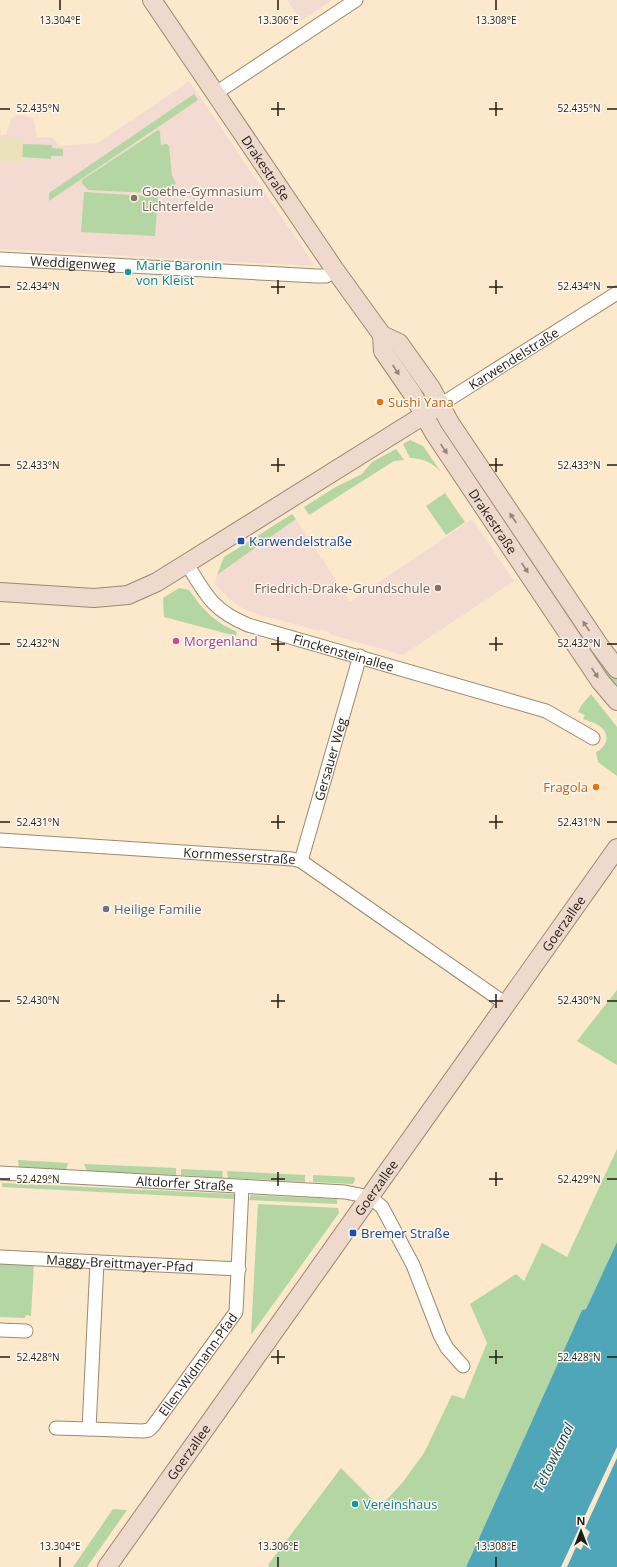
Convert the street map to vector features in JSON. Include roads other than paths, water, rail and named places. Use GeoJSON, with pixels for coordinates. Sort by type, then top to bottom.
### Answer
{"type":"FeatureCollection","features":[{"type":"Feature","properties":{"kind":"main road","name":"Drakestraße"},"geometry":{"type":"LineString","coordinates":[[152,0],[335,270],[382,335],[399,343],[431,388],[450,423],[508,511],[617,669]]}},
{"type":"Feature","properties":{"kind":"main road","name":"Drakestraße"},"geometry":{"type":"LineString","coordinates":[[382,335],[383,351],[412,393],[438,440],[596,675],[617,702]]}},
{"type":"Feature","properties":{"kind":"main road","name":"Karwendelstraße"},"geometry":{"type":"LineString","coordinates":[[187,564],[440,405]]}},
{"type":"Feature","properties":{"kind":"main road"},"geometry":{"type":"LineString","coordinates":[[0,592],[94,598],[128,595],[157,582],[187,564]]}},
{"type":"Feature","properties":{"kind":"main road","name":"Goerzallee"},"geometry":{"type":"LineString","coordinates":[[106,1567],[617,848]]}},
{"type":"Feature","properties":{"kind":"street"},"geometry":{"type":"LineString","coordinates":[[216,93],[356,0]]}},
{"type":"Feature","properties":{"kind":"street","name":"Weddigenweg"},"geometry":{"type":"LineString","coordinates":[[0,259],[317,276],[326,276],[335,270]]}},
{"type":"Feature","properties":{"kind":"street","name":"Karwendelstraße"},"geometry":{"type":"LineString","coordinates":[[440,405],[617,293]]}},
{"type":"Feature","properties":{"kind":"street","name":"Finckensteinallee"},"geometry":{"type":"LineString","coordinates":[[187,564],[213,604],[233,619],[248,625],[360,656],[546,711],[593,738]]}},
{"type":"Feature","properties":{"kind":"street","name":"Gersauer Weg"},"geometry":{"type":"LineString","coordinates":[[301,862],[360,656]]}},
{"type":"Feature","properties":{"kind":"street","name":"Kornmesserstraße"},"geometry":{"type":"LineString","coordinates":[[0,840],[287,859],[301,862],[506,1004]]}},
{"type":"Feature","properties":{"kind":"street","name":"Altdorfer Straße"},"geometry":{"type":"LineString","coordinates":[[0,1173],[344,1192],[370,1197]]}},
{"type":"Feature","properties":{"kind":"street","name":"Ellen-Widmann-Pfad"},"geometry":{"type":"LineString","coordinates":[[56,1428],[143,1431],[149,1430],[154,1426],[236,1312],[242,1187]]}},
{"type":"Feature","properties":{"kind":"street"},"geometry":{"type":"LineString","coordinates":[[370,1197],[380,1205],[385,1213],[413,1265],[440,1335],[462,1366]]}},
{"type":"Feature","properties":{"kind":"street","name":"Maggy-Breittmayer-Pfad"},"geometry":{"type":"LineString","coordinates":[[0,1257],[239,1269]]}},
{"type":"Feature","properties":{"kind":"street"},"geometry":{"type":"LineString","coordinates":[[89,1429],[97,1262]]}},
{"type":"Feature","properties":{"kind":"street"},"geometry":{"type":"LineString","coordinates":[[0,1330],[26,1331]]}},
{"type":"Feature","properties":{"kind":"water","name":"Teltowkanal"},"geometry":{"type":"Polygon","coordinates":[[[617,1242],[617,1567],[466,1567],[582,1310],[586,1309],[617,1242]]]}},
{"type":"Feature","properties":{"kind":"place","name":"Goethe-Gymnasium Lichterfelde"},"geometry":{"type":"Point","coordinates":[134,198]}},
{"type":"Feature","properties":{"kind":"place","name":"Marie Baronin von Kleist"},"geometry":{"type":"Point","coordinates":[128,272]}},
{"type":"Feature","properties":{"kind":"place","name":"Sushi Yana"},"geometry":{"type":"Point","coordinates":[380,402]}},
{"type":"Feature","properties":{"kind":"place","name":"Karwendelstraße"},"geometry":{"type":"Point","coordinates":[241,541]}},
{"type":"Feature","properties":{"kind":"place","name":"Friedrich-Drake-Grundschule"},"geometry":{"type":"Point","coordinates":[438,588]}},
{"type":"Feature","properties":{"kind":"place","name":"Morgenland"},"geometry":{"type":"Point","coordinates":[176,641]}},
{"type":"Feature","properties":{"kind":"place","name":"Fragola"},"geometry":{"type":"Point","coordinates":[596,787]}},
{"type":"Feature","properties":{"kind":"place","name":"Heilige Familie"},"geometry":{"type":"Point","coordinates":[106,909]}},
{"type":"Feature","properties":{"kind":"place","name":"Bremer Straße"},"geometry":{"type":"Point","coordinates":[353,1233]}},
{"type":"Feature","properties":{"kind":"place","name":"Vereinshaus"},"geometry":{"type":"Point","coordinates":[355,1504]}}]}
